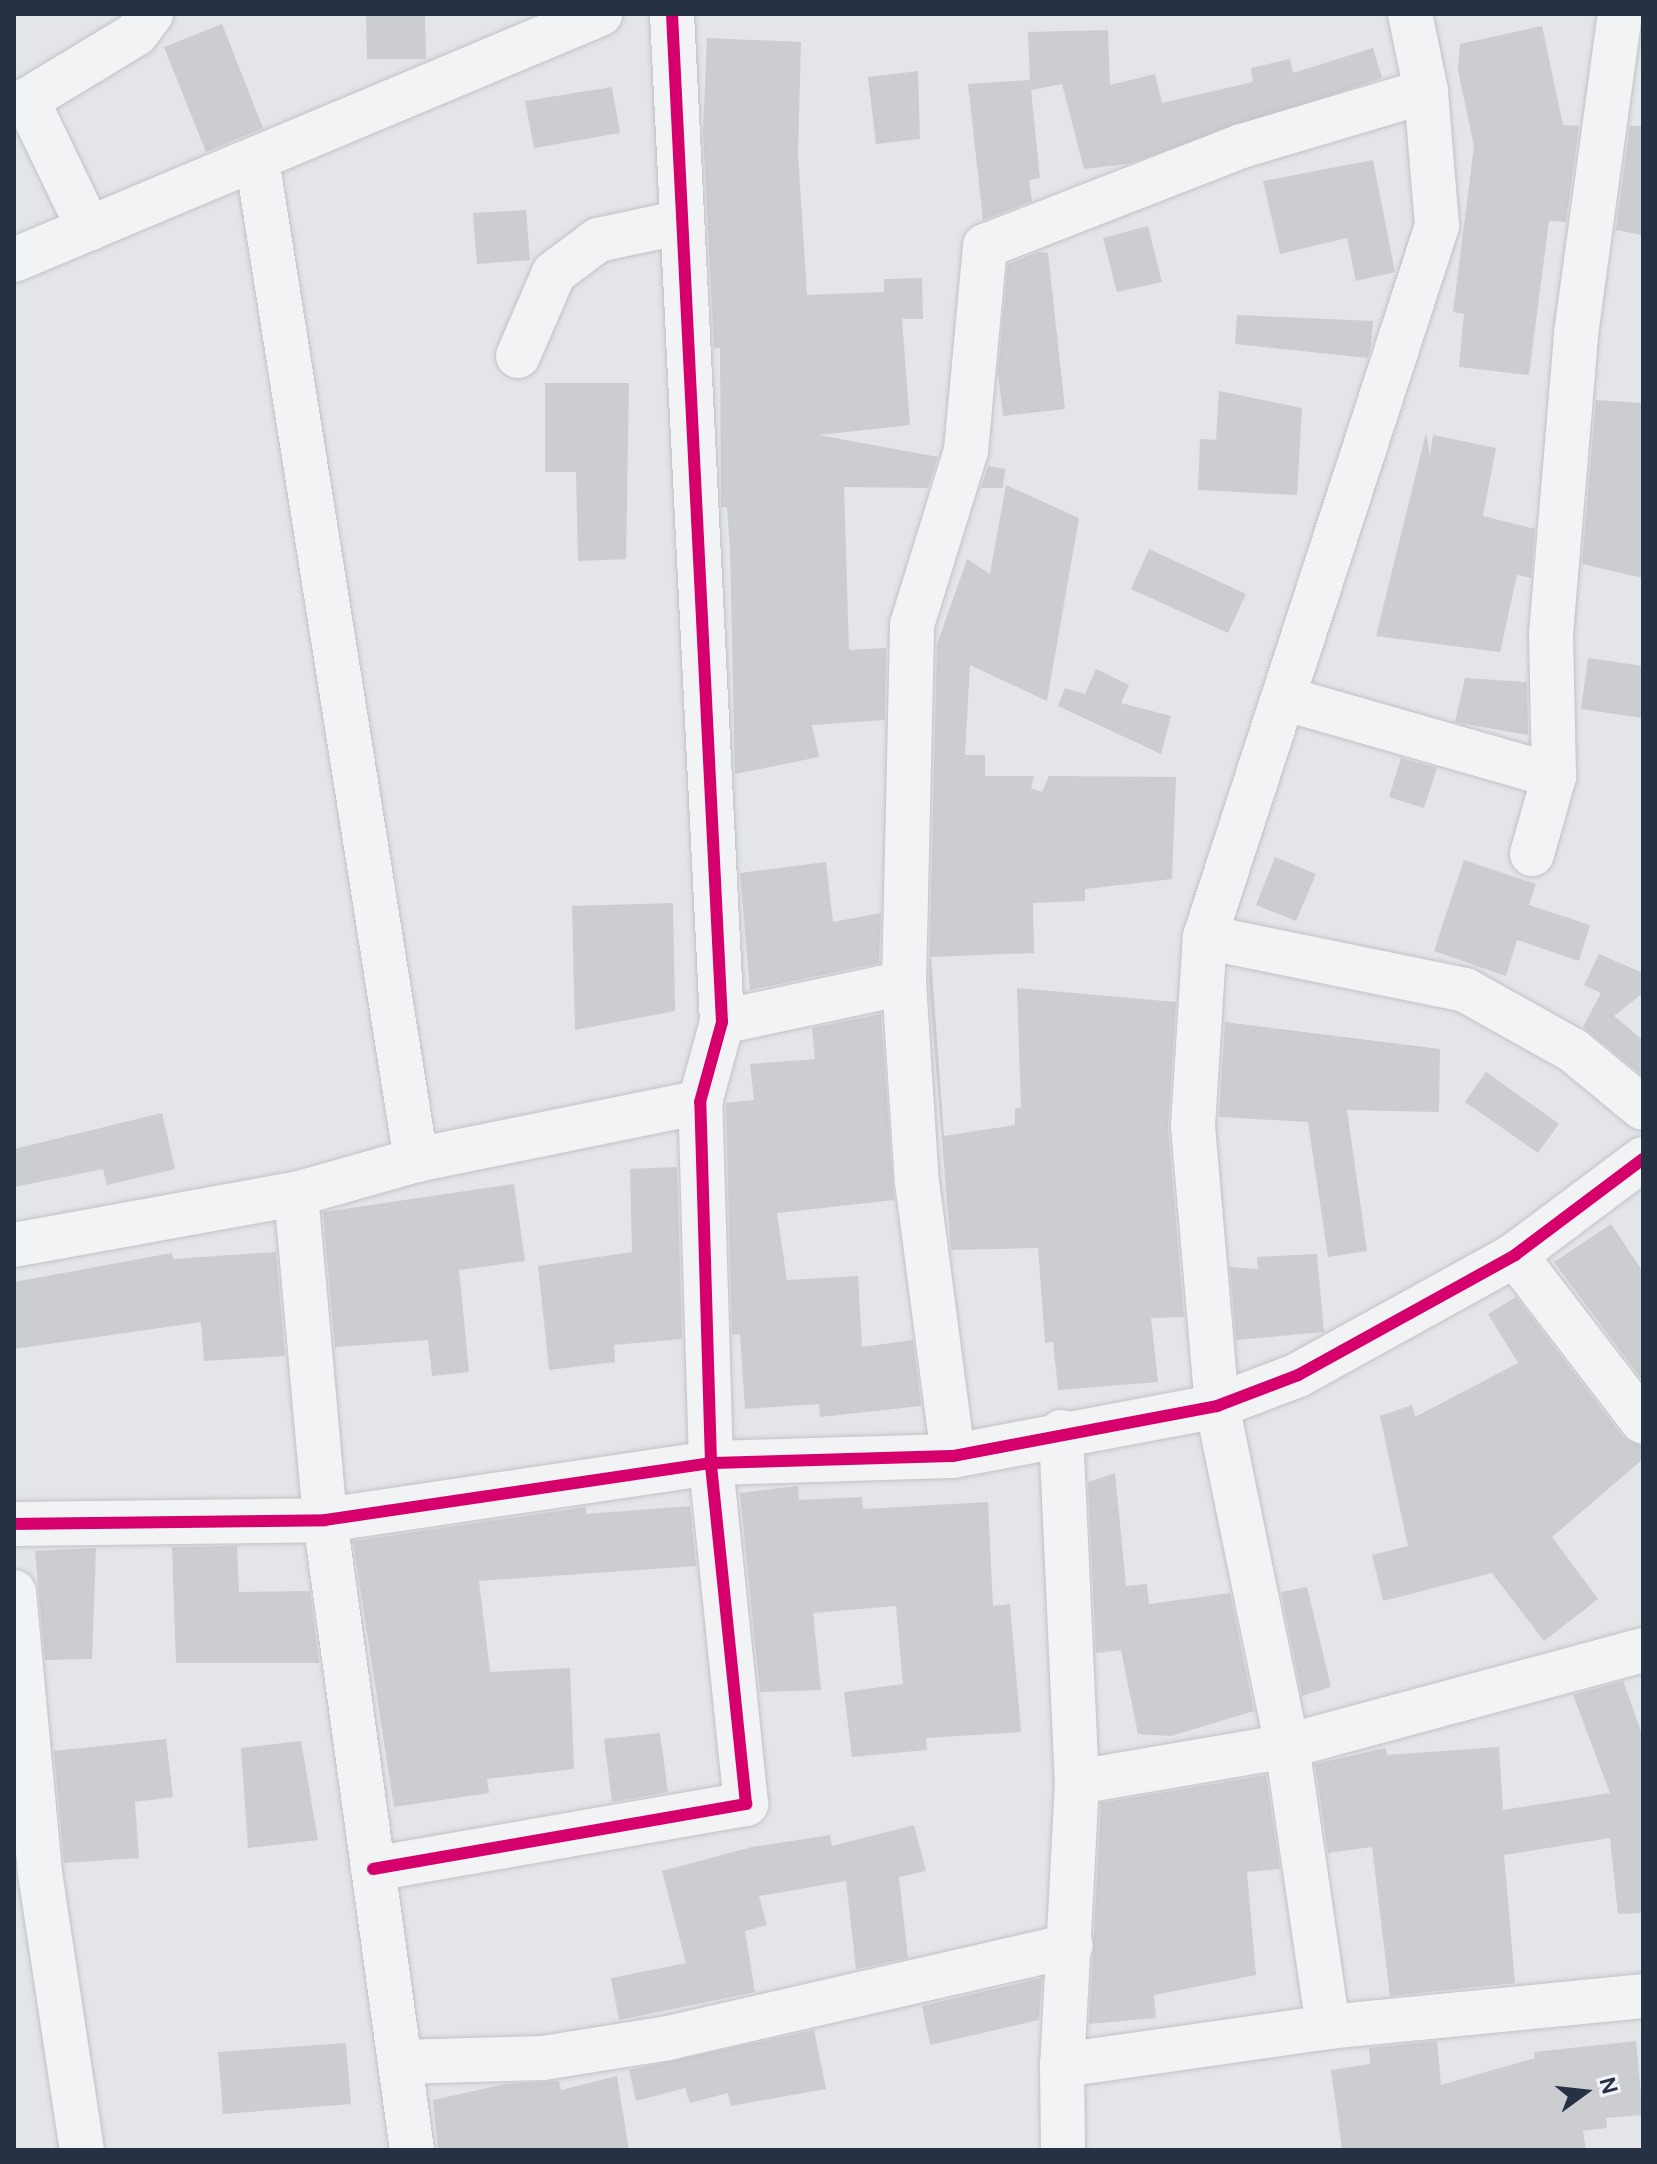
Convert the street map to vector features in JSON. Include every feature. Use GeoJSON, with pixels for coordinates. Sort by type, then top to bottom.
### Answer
{"type":"FeatureCollection","features":[{"type":"Feature","properties":{"kind":"street"},"geometry":{"type":"LineString","coordinates":[[89,229],[27,100],[136,34],[151,14]]}},
{"type":"Feature","properties":{"kind":"street"},"geometry":{"type":"LineString","coordinates":[[14,260],[600,14]]}},
{"type":"Feature","properties":{"kind":"street"},"geometry":{"type":"LineString","coordinates":[[373,1869],[746,1804],[711,1463],[700,1102],[722,1022],[672,14]]}},
{"type":"Feature","properties":{"kind":"street"},"geometry":{"type":"LineString","coordinates":[[1328,2027],[1287,1746],[1217,1406],[1193,1126],[1205,937],[1286,699],[1437,226],[1426,91],[1410,14]]}},
{"type":"Feature","properties":{"kind":"street"},"geometry":{"type":"LineString","coordinates":[[1532,854],[1554,776],[1551,634],[1576,334],[1620,14]]}},
{"type":"Feature","properties":{"kind":"street"},"geometry":{"type":"LineString","coordinates":[[953,1456],[917,1182],[904,983],[912,625],[966,451],[985,246],[1242,146],[1426,91]]}},
{"type":"Feature","properties":{"kind":"street"},"geometry":{"type":"LineString","coordinates":[[257,160],[416,1160]]}},
{"type":"Feature","properties":{"kind":"street"},"geometry":{"type":"LineString","coordinates":[[518,356],[554,273],[598,240],[682,222]]}},
{"type":"Feature","properties":{"kind":"street"},"geometry":{"type":"LineString","coordinates":[[1286,699],[1554,776]]}},
{"type":"Feature","properties":{"kind":"street"},"geometry":{"type":"LineString","coordinates":[[1205,937],[1465,990],[1574,1051],[1643,1108]]}},
{"type":"Feature","properties":{"kind":"street"},"geometry":{"type":"LineString","coordinates":[[722,1022],[904,983]]}},
{"type":"Feature","properties":{"kind":"street"},"geometry":{"type":"LineString","coordinates":[[14,1245],[296,1194],[416,1160],[700,1102]]}},
{"type":"Feature","properties":{"kind":"street"},"geometry":{"type":"LineString","coordinates":[[14,1524],[325,1520],[711,1463],[953,1456],[1061,1432],[1217,1406],[1298,1375],[1515,1255],[1643,1159]]}},
{"type":"Feature","properties":{"kind":"street"},"geometry":{"type":"LineString","coordinates":[[296,1194],[325,1520],[412,2150]]}},
{"type":"Feature","properties":{"kind":"street"},"geometry":{"type":"LineString","coordinates":[[1515,1255],[1643,1422]]}},
{"type":"Feature","properties":{"kind":"street"},"geometry":{"type":"LineString","coordinates":[[1061,1432],[1077,1782],[1071,1946],[1062,2065],[1063,2150]]}},
{"type":"Feature","properties":{"kind":"street"},"geometry":{"type":"LineString","coordinates":[[14,1592],[40,1873],[82,2150]]}},
{"type":"Feature","properties":{"kind":"street"},"geometry":{"type":"LineString","coordinates":[[1077,1782],[1287,1746],[1643,1650]]}},
{"type":"Feature","properties":{"kind":"street"},"geometry":{"type":"LineString","coordinates":[[400,2062],[543,2058],[668,2038],[1071,1946]]}},
{"type":"Feature","properties":{"kind":"street"},"geometry":{"type":"LineString","coordinates":[[1062,2065],[1328,2027],[1643,1996]]}},
{"type":"Feature","properties":{"kind":"building"},"geometry":{"type":"Polygon","coordinates":[[[366,14],[425,14],[426,59],[367,59],[366,14]]]}},
{"type":"Feature","properties":{"kind":"building"},"geometry":{"type":"Polygon","coordinates":[[[222,24],[263,128],[206,152],[164,47],[222,24]]]}},
{"type":"Feature","properties":{"kind":"building"},"geometry":{"type":"Polygon","coordinates":[[[1542,26],[1563,125],[1579,126],[1566,222],[1549,221],[1529,375],[1459,367],[1464,314],[1453,312],[1474,146],[1458,71],[1460,44],[1542,26]]]}},
{"type":"Feature","properties":{"kind":"building"},"geometry":{"type":"Polygon","coordinates":[[[1108,30],[1110,85],[1155,74],[1162,103],[1253,82],[1251,68],[1290,59],[1293,73],[1373,48],[1382,78],[1127,164],[1084,169],[1062,84],[1031,90],[1040,178],[1029,180],[1032,201],[983,220],[968,84],[1030,80],[1028,32],[1108,30]]]}},
{"type":"Feature","properties":{"kind":"building"},"geometry":{"type":"Polygon","coordinates":[[[707,38],[801,42],[798,154],[807,295],[884,292],[884,279],[922,278],[923,319],[902,319],[910,425],[819,435],[938,457],[928,488],[844,487],[849,650],[886,648],[885,720],[812,725],[819,757],[735,774],[730,550],[727,507],[721,507],[720,348],[714,348],[703,131],[707,38]]]}},
{"type":"Feature","properties":{"kind":"building"},"geometry":{"type":"Polygon","coordinates":[[[918,71],[920,139],[876,144],[868,77],[918,71]]]}},
{"type":"Feature","properties":{"kind":"building"},"geometry":{"type":"Polygon","coordinates":[[[612,87],[620,133],[534,148],[525,101],[612,87]]]}},
{"type":"Feature","properties":{"kind":"building"},"geometry":{"type":"Polygon","coordinates":[[[1630,126],[1643,126],[1643,235],[1616,230],[1630,126]]]}},
{"type":"Feature","properties":{"kind":"building"},"geometry":{"type":"Polygon","coordinates":[[[1373,160],[1395,272],[1356,281],[1347,238],[1280,254],[1263,181],[1373,160]]]}},
{"type":"Feature","properties":{"kind":"building"},"geometry":{"type":"Polygon","coordinates":[[[526,210],[530,260],[477,264],[473,213],[526,210]]]}},
{"type":"Feature","properties":{"kind":"building"},"geometry":{"type":"Polygon","coordinates":[[[1148,226],[1162,282],[1117,292],[1103,238],[1148,226]]]}},
{"type":"Feature","properties":{"kind":"building"},"geometry":{"type":"Polygon","coordinates":[[[1038,252],[1048,253],[1065,409],[1003,416],[998,372],[1008,264],[1038,252]]]}},
{"type":"Feature","properties":{"kind":"building"},"geometry":{"type":"Polygon","coordinates":[[[1237,315],[1373,321],[1368,358],[1235,344],[1237,315]]]}},
{"type":"Feature","properties":{"kind":"building"},"geometry":{"type":"Polygon","coordinates":[[[545,383],[629,383],[626,559],[578,561],[576,472],[545,472],[545,383]]]}},
{"type":"Feature","properties":{"kind":"building"},"geometry":{"type":"Polygon","coordinates":[[[1219,391],[1302,408],[1297,495],[1198,490],[1200,439],[1216,440],[1219,391]]]}},
{"type":"Feature","properties":{"kind":"building"},"geometry":{"type":"Polygon","coordinates":[[[1596,400],[1643,403],[1643,578],[1582,564],[1596,400]]]}},
{"type":"Feature","properties":{"kind":"building"},"geometry":{"type":"Polygon","coordinates":[[[1426,433],[1430,456],[1433,435],[1496,448],[1483,516],[1535,529],[1531,578],[1517,575],[1500,652],[1376,636],[1426,433]]]}},
{"type":"Feature","properties":{"kind":"building"},"geometry":{"type":"Polygon","coordinates":[[[988,466],[1005,469],[1003,488],[981,488],[988,466]]]}},
{"type":"Feature","properties":{"kind":"building"},"geometry":{"type":"Polygon","coordinates":[[[1006,485],[1079,518],[1047,701],[970,665],[965,755],[985,755],[985,776],[1034,776],[1031,788],[1042,792],[1049,776],[1176,777],[1172,879],[1085,889],[1085,901],[1033,903],[1034,953],[931,957],[944,1136],[1015,1125],[1015,1108],[1021,1108],[1017,988],[1176,1002],[1168,1128],[1184,1317],[1151,1318],[1158,1382],[1058,1390],[1053,1342],[1045,1343],[1038,1248],[951,1250],[929,982],[937,644],[967,559],[990,574],[1006,485]]]}},
{"type":"Feature","properties":{"kind":"building"},"geometry":{"type":"Polygon","coordinates":[[[1149,549],[1246,594],[1228,633],[1131,589],[1149,549]]]}},
{"type":"Feature","properties":{"kind":"building"},"geometry":{"type":"Polygon","coordinates":[[[1588,658],[1643,666],[1643,718],[1581,709],[1588,658]]]}},
{"type":"Feature","properties":{"kind":"building"},"geometry":{"type":"Polygon","coordinates":[[[1096,669],[1129,685],[1121,703],[1171,716],[1161,754],[1058,706],[1065,688],[1085,694],[1096,669]]]}},
{"type":"Feature","properties":{"kind":"building"},"geometry":{"type":"Polygon","coordinates":[[[1465,678],[1527,682],[1528,735],[1455,722],[1465,678]]]}},
{"type":"Feature","properties":{"kind":"building"},"geometry":{"type":"Polygon","coordinates":[[[1401,758],[1437,768],[1424,808],[1389,797],[1401,758]]]}},
{"type":"Feature","properties":{"kind":"building"},"geometry":{"type":"Polygon","coordinates":[[[1275,857],[1316,874],[1296,921],[1256,905],[1275,857]]]}},
{"type":"Feature","properties":{"kind":"building"},"geometry":{"type":"Polygon","coordinates":[[[1464,860],[1536,884],[1529,905],[1590,925],[1579,961],[1517,940],[1506,976],[1434,951],[1464,860]]]}},
{"type":"Feature","properties":{"kind":"building"},"geometry":{"type":"Polygon","coordinates":[[[826,862],[833,922],[881,913],[879,963],[750,990],[740,873],[826,862]]]}},
{"type":"Feature","properties":{"kind":"building"},"geometry":{"type":"Polygon","coordinates":[[[673,903],[675,1011],[575,1030],[572,906],[673,903]]]}},
{"type":"Feature","properties":{"kind":"building"},"geometry":{"type":"Polygon","coordinates":[[[1599,954],[1643,973],[1643,993],[1614,1016],[1643,1040],[1643,1076],[1583,1027],[1601,993],[1584,985],[1599,954]]]}},
{"type":"Feature","properties":{"kind":"building"},"geometry":{"type":"Polygon","coordinates":[[[881,1014],[894,1200],[777,1213],[787,1280],[858,1276],[862,1347],[913,1340],[921,1406],[820,1417],[819,1404],[745,1409],[740,1334],[732,1335],[726,1103],[754,1100],[750,1064],[815,1059],[812,1028],[881,1014]]]}},
{"type":"Feature","properties":{"kind":"building"},"geometry":{"type":"Polygon","coordinates":[[[1225,1022],[1440,1049],[1439,1112],[1347,1110],[1367,1251],[1328,1257],[1308,1122],[1219,1117],[1225,1022]]]}},
{"type":"Feature","properties":{"kind":"building"},"geometry":{"type":"Polygon","coordinates":[[[1486,1072],[1559,1124],[1538,1153],[1465,1102],[1486,1072]]]}},
{"type":"Feature","properties":{"kind":"building"},"geometry":{"type":"Polygon","coordinates":[[[162,1113],[175,1169],[107,1185],[103,1169],[14,1187],[14,1149],[162,1113]]]}},
{"type":"Feature","properties":{"kind":"building"},"geometry":{"type":"Polygon","coordinates":[[[677,1167],[682,1339],[614,1345],[615,1362],[549,1370],[538,1266],[632,1252],[630,1169],[677,1167]]]}},
{"type":"Feature","properties":{"kind":"building"},"geometry":{"type":"Polygon","coordinates":[[[514,1184],[525,1261],[459,1270],[469,1372],[432,1376],[428,1340],[335,1347],[323,1212],[514,1184]]]}},
{"type":"Feature","properties":{"kind":"building"},"geometry":{"type":"Polygon","coordinates":[[[1611,1224],[1643,1272],[1643,1381],[1554,1262],[1611,1224]]]}},
{"type":"Feature","properties":{"kind":"building"},"geometry":{"type":"Polygon","coordinates":[[[276,1252],[285,1356],[204,1361],[201,1322],[14,1349],[14,1282],[172,1253],[173,1259],[276,1252]]]}},
{"type":"Feature","properties":{"kind":"building"},"geometry":{"type":"Polygon","coordinates":[[[1317,1254],[1324,1332],[1236,1340],[1230,1267],[1258,1269],[1257,1257],[1317,1254]]]}},
{"type":"Feature","properties":{"kind":"building"},"geometry":{"type":"Polygon","coordinates":[[[1516,1297],[1623,1437],[1643,1446],[1643,1459],[1552,1537],[1598,1599],[1544,1641],[1492,1573],[1383,1601],[1372,1555],[1408,1546],[1380,1416],[1412,1405],[1415,1417],[1518,1363],[1488,1314],[1516,1297]]]}},
{"type":"Feature","properties":{"kind":"building"},"geometry":{"type":"Polygon","coordinates":[[[1115,1473],[1126,1586],[1147,1584],[1149,1604],[1230,1593],[1254,1711],[1171,1736],[1138,1734],[1121,1650],[1096,1653],[1088,1482],[1115,1473]]]}},
{"type":"Feature","properties":{"kind":"building"},"geometry":{"type":"Polygon","coordinates":[[[798,1486],[799,1500],[862,1497],[863,1509],[988,1502],[993,1606],[1010,1604],[1021,1732],[926,1738],[927,1750],[852,1757],[844,1692],[903,1684],[896,1606],[813,1613],[821,1690],[760,1692],[740,1493],[798,1486]]]}},
{"type":"Feature","properties":{"kind":"building"},"geometry":{"type":"Polygon","coordinates":[[[690,1506],[696,1566],[479,1581],[490,1672],[570,1668],[574,1769],[487,1779],[489,1793],[394,1807],[353,1541],[586,1507],[586,1514],[690,1506]]]}},
{"type":"Feature","properties":{"kind":"building"},"geometry":{"type":"Polygon","coordinates":[[[237,1546],[239,1592],[310,1591],[319,1663],[176,1663],[172,1547],[237,1546]]]}},
{"type":"Feature","properties":{"kind":"building"},"geometry":{"type":"Polygon","coordinates":[[[96,1548],[92,1659],[45,1660],[35,1551],[96,1548]]]}},
{"type":"Feature","properties":{"kind":"building"},"geometry":{"type":"Polygon","coordinates":[[[1307,1587],[1331,1687],[1302,1696],[1281,1592],[1307,1587]]]}},
{"type":"Feature","properties":{"kind":"building"},"geometry":{"type":"Polygon","coordinates":[[[1623,1681],[1643,1737],[1643,1913],[1618,1914],[1610,1838],[1504,1855],[1515,1983],[1390,1996],[1372,1847],[1328,1853],[1315,1764],[1385,1748],[1388,1755],[1499,1747],[1503,1810],[1610,1793],[1573,1695],[1623,1681]]]}},
{"type":"Feature","properties":{"kind":"building"},"geometry":{"type":"Polygon","coordinates":[[[660,1733],[668,1792],[612,1802],[604,1739],[660,1733]]]}},
{"type":"Feature","properties":{"kind":"building"},"geometry":{"type":"Polygon","coordinates":[[[166,1739],[173,1797],[135,1802],[139,1858],[64,1863],[54,1751],[166,1739]]]}},
{"type":"Feature","properties":{"kind":"building"},"geometry":{"type":"Polygon","coordinates":[[[301,1741],[318,1840],[248,1848],[241,1748],[301,1741]]]}},
{"type":"Feature","properties":{"kind":"building"},"geometry":{"type":"Polygon","coordinates":[[[1266,1775],[1280,1869],[1247,1872],[1256,1975],[1154,1995],[1156,2018],[1089,2024],[1101,1803],[1266,1775]]]}},
{"type":"Feature","properties":{"kind":"building"},"geometry":{"type":"Polygon","coordinates":[[[914,1825],[926,1871],[899,1877],[908,1958],[856,1969],[846,1881],[759,1896],[767,1925],[745,1931],[755,1992],[619,2020],[611,1978],[686,1963],[662,1871],[752,1847],[830,1835],[832,1846],[914,1825]]]}},
{"type":"Feature","properties":{"kind":"building"},"geometry":{"type":"Polygon","coordinates":[[[1042,1978],[1039,2020],[930,2045],[922,2006],[1042,1978]]]}},
{"type":"Feature","properties":{"kind":"building"},"geometry":{"type":"Polygon","coordinates":[[[814,2030],[826,2089],[731,2106],[728,2093],[690,2103],[685,2088],[636,2101],[629,2070],[814,2030]]]}},
{"type":"Feature","properties":{"kind":"building"},"geometry":{"type":"Polygon","coordinates":[[[1437,2041],[1441,2085],[1535,2058],[1534,2052],[1636,2041],[1643,2115],[1606,2118],[1607,2128],[1583,2131],[1586,2150],[1342,2150],[1331,2070],[1370,2064],[1369,2048],[1437,2041]]]}},
{"type":"Feature","properties":{"kind":"building"},"geometry":{"type":"Polygon","coordinates":[[[346,2043],[351,2104],[223,2114],[218,2052],[346,2043]]]}},
{"type":"Feature","properties":{"kind":"building"},"geometry":{"type":"Polygon","coordinates":[[[617,2076],[629,2150],[438,2150],[433,2100],[505,2084],[559,2081],[561,2090],[617,2076]]]}},
{"type":"Feature","properties":{"kind":"cycle path"},"geometry":{"type":"LineString","coordinates":[[373,1869],[746,1804],[711,1463],[700,1102],[722,1022],[672,14]]}},
{"type":"Feature","properties":{"kind":"cycle path"},"geometry":{"type":"LineString","coordinates":[[14,1524],[325,1520],[711,1463],[953,1456],[1217,1406],[1298,1375],[1515,1255],[1643,1159]]}}]}
